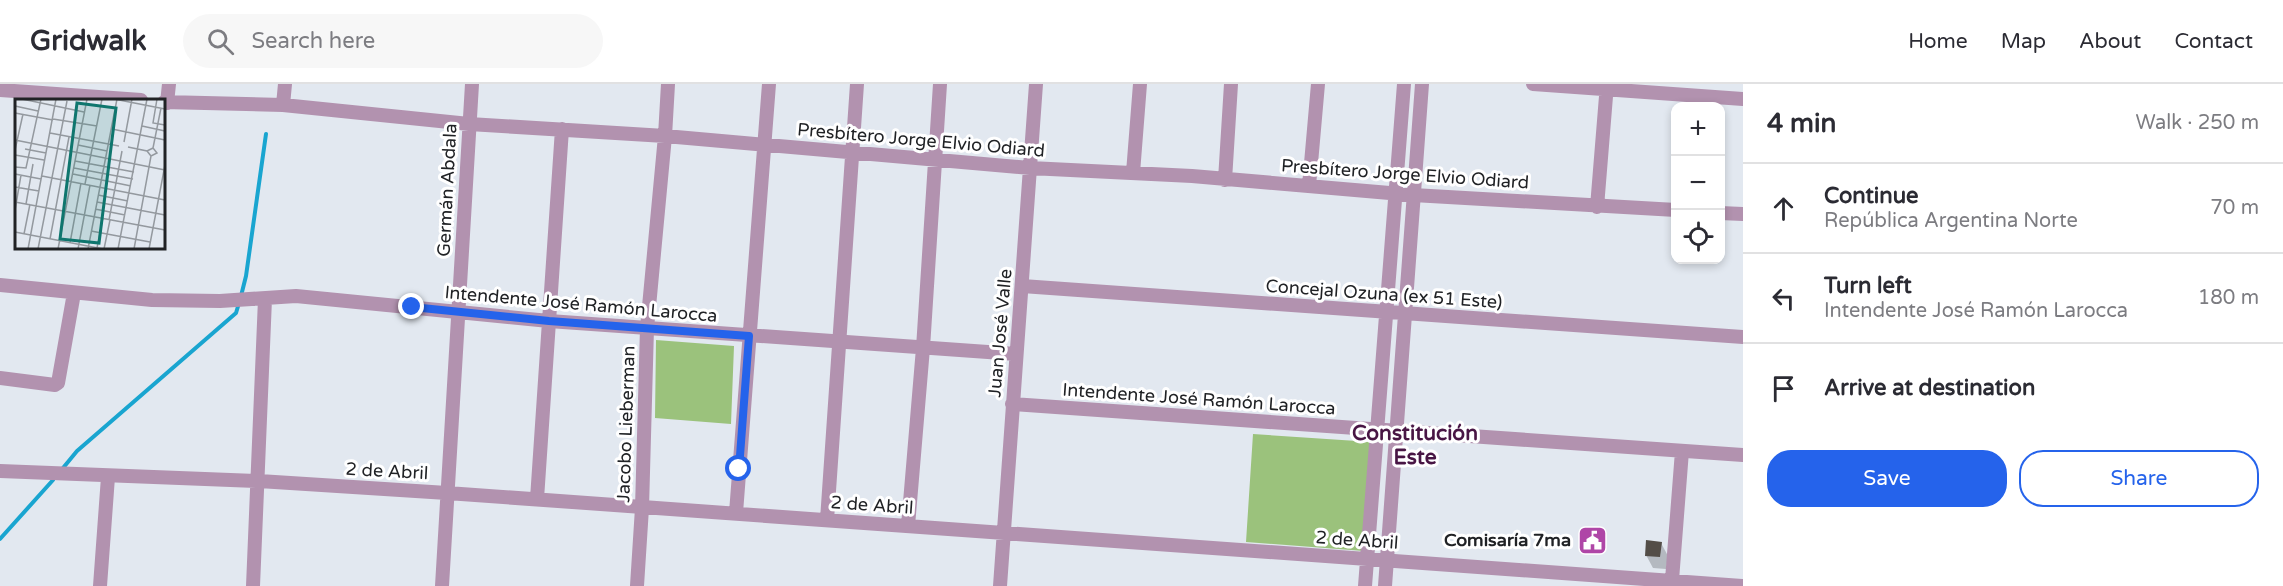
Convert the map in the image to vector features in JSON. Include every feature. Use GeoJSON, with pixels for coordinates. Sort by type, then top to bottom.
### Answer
{"type":"FeatureCollection","features":[{"type":"Feature","properties":{"kind":"street"},"geometry":{"type":"LineString","coordinates":[[165,102],[169,84]]}},
{"type":"Feature","properties":{"kind":"street"},"geometry":{"type":"LineString","coordinates":[[283,105],[285,84]]}},
{"type":"Feature","properties":{"kind":"street","name":"Germán Abdala"},"geometry":{"type":"LineString","coordinates":[[442,586],[471,84]]}},
{"type":"Feature","properties":{"kind":"street","name":"Jacobo Lieberman"},"geometry":{"type":"LineString","coordinates":[[637,586],[642,508],[647,328],[668,84]]}},
{"type":"Feature","properties":{"kind":"street"},"geometry":{"type":"LineString","coordinates":[[736,513],[769,84]]}},
{"type":"Feature","properties":{"kind":"street"},"geometry":{"type":"LineString","coordinates":[[827,520],[857,84]]}},
{"type":"Feature","properties":{"kind":"street"},"geometry":{"type":"LineString","coordinates":[[908,526],[923,348],[940,84]]}},
{"type":"Feature","properties":{"kind":"street","name":"Juan José Valle"},"geometry":{"type":"LineString","coordinates":[[1000,586],[1036,84]]}},
{"type":"Feature","properties":{"kind":"street"},"geometry":{"type":"LineString","coordinates":[[1133,173],[1140,84]]}},
{"type":"Feature","properties":{"kind":"street"},"geometry":{"type":"LineString","coordinates":[[1225,180],[1231,84]]}},
{"type":"Feature","properties":{"kind":"street"},"geometry":{"type":"LineString","coordinates":[[1309,186],[1317,84]]}},
{"type":"Feature","properties":{"kind":"street"},"geometry":{"type":"LineString","coordinates":[[1365,586],[1404,84]]}},
{"type":"Feature","properties":{"kind":"street"},"geometry":{"type":"LineString","coordinates":[[1384,586],[1422,84]]}},
{"type":"Feature","properties":{"kind":"street"},"geometry":{"type":"LineString","coordinates":[[1533,84],[1607,86],[1743,99]]}},
{"type":"Feature","properties":{"kind":"street"},"geometry":{"type":"LineString","coordinates":[[1597,207],[1607,86]]}},
{"type":"Feature","properties":{"kind":"street"},"geometry":{"type":"LineString","coordinates":[[0,90],[127,99]]}},
{"type":"Feature","properties":{"kind":"street","name":"Presbítero Jorge Elvio Odiard"},"geometry":{"type":"LineString","coordinates":[[165,102],[283,105],[469,124],[665,136],[1030,168],[1133,173],[1413,195],[1671,210]]}},
{"type":"Feature","properties":{"kind":"street"},"geometry":{"type":"LineString","coordinates":[[537,499],[562,129]]}},
{"type":"Feature","properties":{"kind":"street"},"geometry":{"type":"LineString","coordinates":[[1725,213],[1743,214]]}},
{"type":"Feature","properties":{"kind":"street","name":"Intendente José Ramón Larocca"},"geometry":{"type":"LineString","coordinates":[[0,285],[152,300],[220,301],[296,296],[549,321],[1016,354]]}},
{"type":"Feature","properties":{"kind":"street","name":"Concejal Ozuna (ex 51 Este)"},"geometry":{"type":"LineString","coordinates":[[1022,286],[1743,337]]}},
{"type":"Feature","properties":{"kind":"street"},"geometry":{"type":"LineString","coordinates":[[0,378],[55,385],[58,382],[74,293]]}},
{"type":"Feature","properties":{"kind":"street"},"geometry":{"type":"LineString","coordinates":[[253,586],[265,299]]}},
{"type":"Feature","properties":{"kind":"street","name":"Intendente José Ramón Larocca"},"geometry":{"type":"LineString","coordinates":[[1012,404],[1743,455]]}},
{"type":"Feature","properties":{"kind":"street"},"geometry":{"type":"LineString","coordinates":[[1672,580],[1682,451]]}},
{"type":"Feature","properties":{"kind":"street","name":"2 de Abril"},"geometry":{"type":"LineString","coordinates":[[0,471],[108,477],[259,481],[447,493],[1742,586]]}},
{"type":"Feature","properties":{"kind":"street"},"geometry":{"type":"LineString","coordinates":[[100,586],[108,477]]}},
{"type":"Feature","properties":{"kind":"green space"},"geometry":{"type":"Polygon","coordinates":[[[656,340],[734,346],[731,424],[655,418],[656,340]]]}},
{"type":"Feature","properties":{"kind":"green space"},"geometry":{"type":"Polygon","coordinates":[[[1253,434],[1372,442],[1364,551],[1246,542],[1253,434]]]}},
{"type":"Feature","properties":{"kind":"building"},"geometry":{"type":"Polygon","coordinates":[[[1646,540],[1662,542],[1660,557],[1645,556],[1646,540]]]}},
{"type":"Feature","properties":{"kind":"waterway"},"geometry":{"type":"LineString","coordinates":[[241,296],[246,276],[266,134]]}},
{"type":"Feature","properties":{"kind":"waterway"},"geometry":{"type":"LineString","coordinates":[[63,468],[77,451],[236,313],[239,303]]}},
{"type":"Feature","properties":{"kind":"waterway"},"geometry":{"type":"LineString","coordinates":[[0,539],[53,480]]}},
{"type":"Feature","properties":{"kind":"place","name":"Comisaría 7ma"},"geometry":{"type":"Point","coordinates":[1592,540]}},
{"type":"Feature","properties":{"kind":"district","name":"Constitución Este"},"geometry":{"type":"Point","coordinates":[1415,445]}},
{"type":"Feature","properties":{"kind":"route"},"geometry":{"type":"LineString","coordinates":[[412,307],[549,321],[749,336],[739,469]]}}]}
